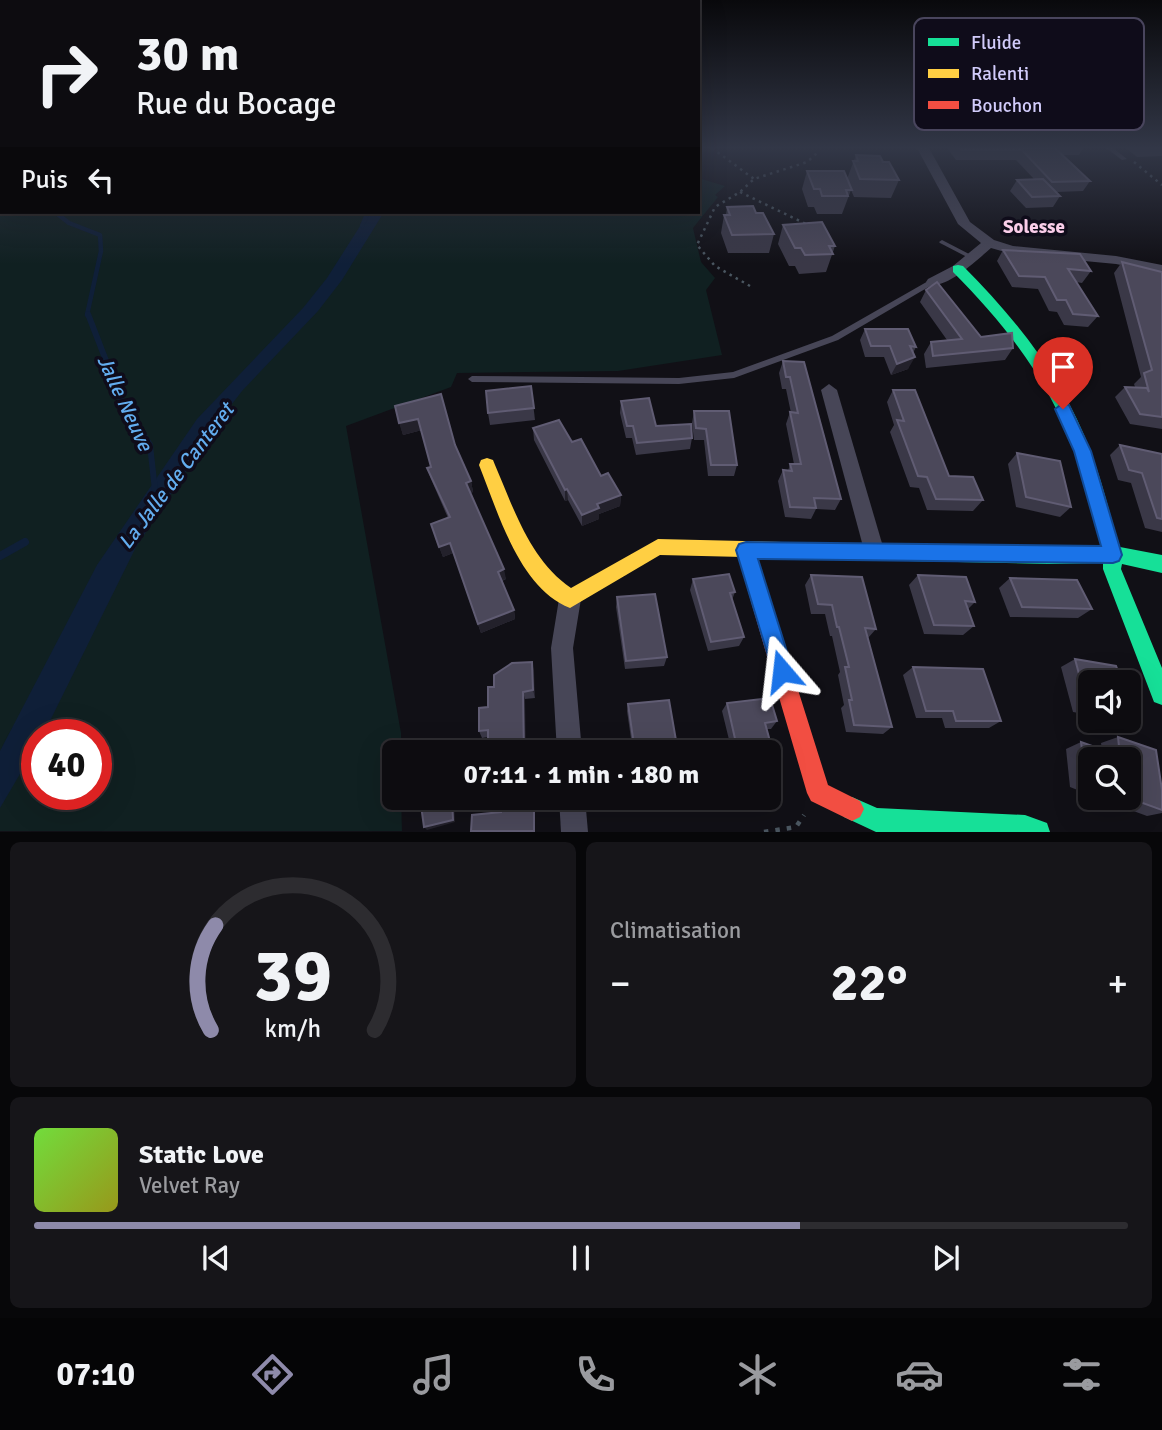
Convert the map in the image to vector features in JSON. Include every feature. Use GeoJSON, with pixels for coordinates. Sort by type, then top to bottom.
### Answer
{"type":"FeatureCollection","features":[{"type":"Feature","properties":{"kind":"street"},"geometry":{"type":"LineString","coordinates":[[944,187],[965,224],[989,243],[1021,252],[1116,260],[1162,269]]}},
{"type":"Feature","properties":{"kind":"street"},"geometry":{"type":"LineString","coordinates":[[933,282],[958,269],[969,256],[989,243]]}},
{"type":"Feature","properties":{"kind":"street"},"geometry":{"type":"LineString","coordinates":[[958,269],[986,294],[1044,367],[1083,451],[1113,555],[1112,569],[1162,694]]}},
{"type":"Feature","properties":{"kind":"street"},"geometry":{"type":"LineString","coordinates":[[829,390],[874,550]]}},
{"type":"Feature","properties":{"kind":"street"},"geometry":{"type":"LineString","coordinates":[[487,465],[518,539],[546,582],[569,599]]}},
{"type":"Feature","properties":{"kind":"street"},"geometry":{"type":"LineString","coordinates":[[569,599],[657,547],[1048,556],[1113,555],[1162,564]]}},
{"type":"Feature","properties":{"kind":"street"},"geometry":{"type":"LineString","coordinates":[[746,550],[819,793],[877,820],[1026,827],[1038,831]]}},
{"type":"Feature","properties":{"kind":"street"},"geometry":{"type":"LineString","coordinates":[[568,740],[562,648],[569,599]]}},
{"type":"Feature","properties":{"kind":"street"},"geometry":{"type":"LineString","coordinates":[[573,810],[575,831]]}},
{"type":"Feature","properties":{"kind":"lane"},"geometry":{"type":"LineString","coordinates":[[942,242],[969,256]]}},
{"type":"Feature","properties":{"kind":"lane"},"geometry":{"type":"LineString","coordinates":[[472,379],[679,381],[734,375],[835,338],[933,282]]}},
{"type":"Feature","properties":{"kind":"path"},"geometry":{"type":"LineString","coordinates":[[746,187],[715,206],[697,245],[715,266],[750,286]]}},
{"type":"Feature","properties":{"kind":"path"},"geometry":{"type":"LineString","coordinates":[[740,192],[806,224]]}},
{"type":"Feature","properties":{"kind":"path"},"geometry":{"type":"LineString","coordinates":[[764,831],[796,827],[819,793]]}},
{"type":"Feature","properties":{"kind":"shaded area"},"geometry":{"type":"Polygon","coordinates":[[[700,187],[724,187],[715,195],[718,197],[693,228],[701,262],[715,278],[706,290],[722,355],[618,371],[457,373],[451,387],[346,426],[401,733],[401,740],[382,740],[382,810],[401,810],[402,831],[0,831],[0,214],[700,214],[700,187]]]}},
{"type":"Feature","properties":{"kind":"water"},"geometry":{"type":"Polygon","coordinates":[[[368,214],[383,214],[342,280],[318,311],[242,391],[225,413],[136,547],[51,719],[21,719],[21,772],[0,808],[0,751],[97,565],[197,419],[303,308],[327,278],[368,214]]]}},
{"type":"Feature","properties":{"kind":"building"},"geometry":{"type":"Polygon","coordinates":[[[813,187],[851,187],[852,190],[846,190],[848,196],[822,196],[820,189],[813,187]]]}},
{"type":"Feature","properties":{"kind":"building"},"geometry":{"type":"Polygon","coordinates":[[[1023,187],[1051,187],[1060,196],[1032,197],[1023,187]]]}},
{"type":"Feature","properties":{"kind":"building"},"geometry":{"type":"Polygon","coordinates":[[[753,206],[756,213],[763,213],[774,234],[732,235],[724,215],[730,215],[727,207],[753,206]]]}},
{"type":"Feature","properties":{"kind":"building"},"geometry":{"type":"Polygon","coordinates":[[[822,222],[835,246],[829,246],[833,254],[805,255],[801,248],[795,248],[783,225],[822,222]]]}},
{"type":"Feature","properties":{"kind":"building"},"geometry":{"type":"Polygon","coordinates":[[[1003,250],[1080,254],[1091,271],[1068,269],[1098,316],[1073,314],[1066,300],[1057,300],[1045,277],[1019,276],[1003,250]]]}},
{"type":"Feature","properties":{"kind":"building"},"geometry":{"type":"Polygon","coordinates":[[[1122,262],[1162,272],[1162,417],[1140,414],[1125,387],[1147,388],[1149,392],[1144,373],[1152,370],[1122,262]]]}},
{"type":"Feature","properties":{"kind":"building"},"geometry":{"type":"Polygon","coordinates":[[[937,282],[981,337],[1012,333],[1013,348],[933,356],[931,342],[962,339],[926,290],[937,282]]]}},
{"type":"Feature","properties":{"kind":"building"},"geometry":{"type":"Polygon","coordinates":[[[865,329],[908,329],[916,347],[910,346],[915,357],[897,364],[890,346],[871,346],[865,329]]]}},
{"type":"Feature","properties":{"kind":"building"},"geometry":{"type":"Polygon","coordinates":[[[783,361],[804,362],[841,499],[814,498],[816,508],[790,507],[783,470],[792,471],[790,464],[801,464],[790,412],[798,413],[790,377],[786,377],[783,361]]]}},
{"type":"Feature","properties":{"kind":"building"},"geometry":{"type":"Polygon","coordinates":[[[531,386],[534,408],[488,413],[486,391],[531,386]]]}},
{"type":"Feature","properties":{"kind":"building"},"geometry":{"type":"Polygon","coordinates":[[[893,390],[915,390],[949,476],[973,477],[983,500],[936,499],[927,477],[918,476],[897,420],[904,421],[893,390]]]}},
{"type":"Feature","properties":{"kind":"building"},"geometry":{"type":"Polygon","coordinates":[[[441,394],[455,445],[471,481],[466,483],[504,569],[498,572],[514,610],[478,624],[450,543],[439,547],[431,524],[450,517],[427,468],[431,467],[418,419],[399,423],[395,406],[441,394]]]}},
{"type":"Feature","properties":{"kind":"building"},"geometry":{"type":"Polygon","coordinates":[[[649,398],[656,426],[691,424],[692,438],[637,443],[633,426],[627,426],[621,401],[649,398]]]}},
{"type":"Feature","properties":{"kind":"building"},"geometry":{"type":"Polygon","coordinates":[[[694,411],[729,411],[737,465],[711,465],[706,429],[696,428],[694,411]]]}},
{"type":"Feature","properties":{"kind":"building"},"geometry":{"type":"Polygon","coordinates":[[[559,420],[572,442],[581,439],[601,476],[608,473],[621,495],[597,504],[599,508],[582,515],[567,489],[565,490],[533,428],[559,420]]]}},
{"type":"Feature","properties":{"kind":"building"},"geometry":{"type":"Polygon","coordinates":[[[1120,445],[1162,454],[1162,519],[1157,518],[1142,473],[1129,470],[1120,445]]]}},
{"type":"Feature","properties":{"kind":"building"},"geometry":{"type":"Polygon","coordinates":[[[1017,453],[1060,461],[1071,507],[1026,497],[1017,453]]]}},
{"type":"Feature","properties":{"kind":"building"},"geometry":{"type":"Polygon","coordinates":[[[729,574],[735,592],[730,593],[744,637],[711,642],[693,579],[729,574]]]}},
{"type":"Feature","properties":{"kind":"building"},"geometry":{"type":"Polygon","coordinates":[[[811,575],[862,577],[876,629],[865,628],[892,727],[854,725],[845,667],[849,667],[839,627],[832,605],[818,604],[811,575]]]}},
{"type":"Feature","properties":{"kind":"building"},"geometry":{"type":"Polygon","coordinates":[[[918,575],[966,577],[975,602],[965,601],[974,626],[934,625],[918,575]]]}},
{"type":"Feature","properties":{"kind":"building"},"geometry":{"type":"Polygon","coordinates":[[[1010,578],[1077,580],[1092,609],[1022,607],[1010,578]]]}},
{"type":"Feature","properties":{"kind":"building"},"geometry":{"type":"Polygon","coordinates":[[[655,594],[667,657],[626,661],[617,597],[655,594]]]}},
{"type":"Feature","properties":{"kind":"building"},"geometry":{"type":"Polygon","coordinates":[[[1075,659],[1116,666],[1118,670],[1078,670],[1075,659]]]}},
{"type":"Feature","properties":{"kind":"building"},"geometry":{"type":"Polygon","coordinates":[[[532,662],[533,690],[523,692],[524,740],[488,740],[488,730],[479,731],[479,708],[488,707],[488,687],[494,687],[494,675],[512,663],[532,662]]]}},
{"type":"Feature","properties":{"kind":"building"},"geometry":{"type":"Polygon","coordinates":[[[913,667],[983,669],[1001,721],[956,721],[953,711],[926,711],[913,667]]]}},
{"type":"Feature","properties":{"kind":"building"},"geometry":{"type":"Polygon","coordinates":[[[770,698],[777,721],[765,723],[770,740],[735,740],[727,703],[770,698]]]}},
{"type":"Feature","properties":{"kind":"building"},"geometry":{"type":"Polygon","coordinates":[[[669,700],[676,740],[633,740],[628,704],[669,700]]]}},
{"type":"Feature","properties":{"kind":"building"},"geometry":{"type":"Polygon","coordinates":[[[1118,737],[1156,750],[1162,810],[1141,802],[1141,747],[1119,747],[1118,737]]]}},
{"type":"Feature","properties":{"kind":"building"},"geometry":{"type":"Polygon","coordinates":[[[1081,742],[1095,747],[1082,747],[1081,742]]]}},
{"type":"Feature","properties":{"kind":"building"},"geometry":{"type":"Polygon","coordinates":[[[422,810],[453,810],[453,820],[424,827],[422,810]]]}},
{"type":"Feature","properties":{"kind":"building"},"geometry":{"type":"Polygon","coordinates":[[[534,810],[534,831],[471,831],[472,815],[534,810]]]}},
{"type":"Feature","properties":{"kind":"waterway","name":"Jalle Neuve"},"geometry":{"type":"LineString","coordinates":[[58,214],[69,223],[100,235],[101,251],[87,315]]}},
{"type":"Feature","properties":{"kind":"waterway","name":"La Jalle de Canteret"},"geometry":{"type":"LineString","coordinates":[[362,226],[367,214]]}},
{"type":"Feature","properties":{"kind":"waterway","name":"Jalle Neuve"},"geometry":{"type":"LineString","coordinates":[[88,314],[122,402],[150,445],[155,490]]}},
{"type":"Feature","properties":{"kind":"waterway"},"geometry":{"type":"LineString","coordinates":[[0,556],[25,542]]}},
{"type":"Feature","properties":{"kind":"traffic: fast"},"geometry":{"type":"LineString","coordinates":[[958,269],[1015,332],[1048,378],[1062,403],[1084,455],[1113,554],[1162,564]]}},
{"type":"Feature","properties":{"kind":"traffic: fast"},"geometry":{"type":"LineString","coordinates":[[860,552],[1048,556],[1113,554],[1112,569],[1162,694]]}},
{"type":"Feature","properties":{"kind":"traffic: fast"},"geometry":{"type":"LineString","coordinates":[[852,809],[877,820],[1025,827],[1038,832]]}},
{"type":"Feature","properties":{"kind":"traffic: slow"},"geometry":{"type":"LineString","coordinates":[[487,465],[518,539],[546,582],[570,599],[658,547],[860,552]]}},
{"type":"Feature","properties":{"kind":"traffic: jam"},"geometry":{"type":"LineString","coordinates":[[745,550],[819,793],[852,809]]}},
{"type":"Feature","properties":{"kind":"district","name":"Solesse"},"geometry":{"type":"Point","coordinates":[1034,227]}},
{"type":"Feature","properties":{"kind":"route"},"geometry":{"type":"LineString","coordinates":[[782,671],[746,550],[1113,555],[1083,451],[1063,409]]}}]}
